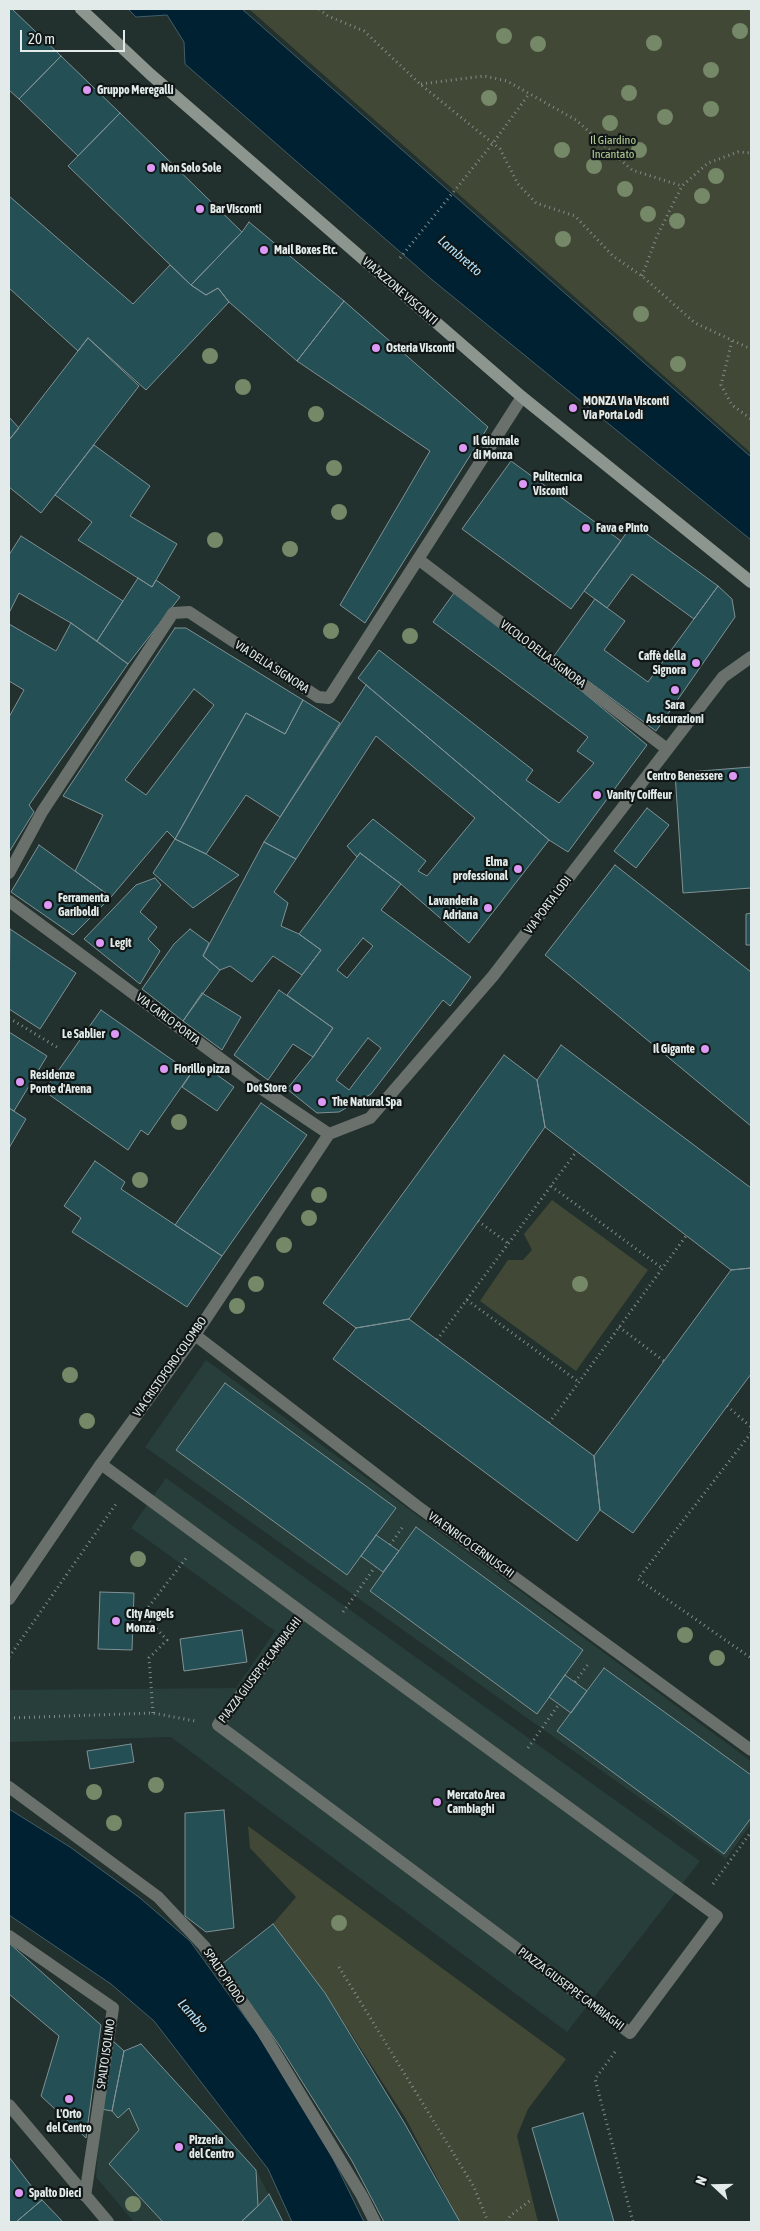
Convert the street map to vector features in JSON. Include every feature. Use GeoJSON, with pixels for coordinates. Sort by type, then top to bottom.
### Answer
{"type":"FeatureCollection","features":[{"type":"Feature","properties":{"kind":"main road","name":"VIA AZZONE VISCONTI"},"geometry":{"type":"LineString","coordinates":[[82,9],[150,74],[522,397],[751,582]]}},
{"type":"Feature","properties":{"kind":"street","name":"VIA DELLA SIGNORA"},"geometry":{"type":"LineString","coordinates":[[9,873],[42,812],[173,614],[189,612],[318,697],[328,698],[522,397]]}},
{"type":"Feature","properties":{"kind":"street","name":"VICOLO DELLA SIGNORA"},"geometry":{"type":"LineString","coordinates":[[418,559],[668,749]]}},
{"type":"Feature","properties":{"kind":"street","name":"VIA PORTA LODI"},"geometry":{"type":"LineString","coordinates":[[329,1134],[370,1118],[493,976],[723,677],[751,658]]}},
{"type":"Feature","properties":{"kind":"street","name":"VIA CARLO PORTA"},"geometry":{"type":"LineString","coordinates":[[9,901],[250,1080],[329,1134]]}},
{"type":"Feature","properties":{"kind":"street","name":"VIA CRISTOFORO COLOMBO"},"geometry":{"type":"LineString","coordinates":[[9,1598],[101,1464],[195,1335],[329,1134]]}},
{"type":"Feature","properties":{"kind":"street","name":"VIA ENRICO CERNUSCHI"},"geometry":{"type":"LineString","coordinates":[[195,1335],[417,1506],[751,1750]]}},
{"type":"Feature","properties":{"kind":"street","name":"PIAZZA GIUSEPPE CAMBIAGHI"},"geometry":{"type":"LineString","coordinates":[[101,1464],[717,1916],[630,2033],[218,1725],[303,1613]]}},
{"type":"Feature","properties":{"kind":"street","name":"SPALTO PIODO"},"geometry":{"type":"LineString","coordinates":[[9,1787],[158,1897],[204,1946],[264,2035],[362,2196],[375,2222]]}},
{"type":"Feature","properties":{"kind":"street","name":"SPALTO ISOLINO"},"geometry":{"type":"LineString","coordinates":[[9,1936],[113,2008],[85,2196]]}},
{"type":"Feature","properties":{"kind":"street"},"geometry":{"type":"LineString","coordinates":[[9,2105],[108,2222]]}},
{"type":"Feature","properties":{"kind":"path"},"geometry":{"type":"LineString","coordinates":[[319,9],[328,16],[364,31],[420,84],[500,149],[518,184],[536,203],[575,216],[613,256],[642,276],[695,324],[751,349]]}},
{"type":"Feature","properties":{"kind":"path"},"geometry":{"type":"LineString","coordinates":[[420,84],[484,76],[507,81],[576,120],[632,170],[682,186]]}},
{"type":"Feature","properties":{"kind":"path"},"geometry":{"type":"LineString","coordinates":[[403,255],[493,143],[529,94]]}},
{"type":"Feature","properties":{"kind":"path"},"geometry":{"type":"LineString","coordinates":[[642,276],[657,236],[682,186],[708,163],[738,152],[751,153]]}},
{"type":"Feature","properties":{"kind":"path"},"geometry":{"type":"LineString","coordinates":[[732,341],[721,385],[732,404],[751,419]]}},
{"type":"Feature","properties":{"kind":"path"},"geometry":{"type":"LineString","coordinates":[[9,1018],[60,1049]]}},
{"type":"Feature","properties":{"kind":"path"},"geometry":{"type":"LineString","coordinates":[[437,1340],[576,1152]]}},
{"type":"Feature","properties":{"kind":"path"},"geometry":{"type":"LineString","coordinates":[[551,1186],[662,1268]]}},
{"type":"Feature","properties":{"kind":"path"},"geometry":{"type":"LineString","coordinates":[[478,1221],[509,1244]]}},
{"type":"Feature","properties":{"kind":"path"},"geometry":{"type":"LineString","coordinates":[[549,1422],[686,1236]]}},
{"type":"Feature","properties":{"kind":"path"},"geometry":{"type":"LineString","coordinates":[[467,1300],[578,1382]]}},
{"type":"Feature","properties":{"kind":"path"},"geometry":{"type":"LineString","coordinates":[[619,1327],[664,1361]]}},
{"type":"Feature","properties":{"kind":"path"},"geometry":{"type":"LineString","coordinates":[[727,1406],[751,1427]]}},
{"type":"Feature","properties":{"kind":"path"},"geometry":{"type":"LineString","coordinates":[[751,1433],[638,1579],[751,1658]]}},
{"type":"Feature","properties":{"kind":"path"},"geometry":{"type":"LineString","coordinates":[[9,1657],[130,1485]]}},
{"type":"Feature","properties":{"kind":"path"},"geometry":{"type":"LineString","coordinates":[[153,1713],[149,1658],[168,1640],[143,1614],[202,1537]]}},
{"type":"Feature","properties":{"kind":"path"},"geometry":{"type":"LineString","coordinates":[[329,1631],[375,1567]]}},
{"type":"Feature","properties":{"kind":"path"},"geometry":{"type":"LineString","coordinates":[[515,1768],[559,1704]]}},
{"type":"Feature","properties":{"kind":"path"},"geometry":{"type":"LineString","coordinates":[[9,1718],[153,1713],[218,1725]]}},
{"type":"Feature","properties":{"kind":"path"},"geometry":{"type":"LineString","coordinates":[[698,1902],[751,1832]]}},
{"type":"Feature","properties":{"kind":"path"},"geometry":{"type":"LineString","coordinates":[[339,1967],[474,2187],[488,2222]]}},
{"type":"Feature","properties":{"kind":"path"},"geometry":{"type":"LineString","coordinates":[[630,2033],[595,2079],[633,2222]]}},
{"type":"Feature","properties":{"kind":"path"},"geometry":{"type":"LineString","coordinates":[[507,2222],[510,2216],[532,2200]]}},
{"type":"Feature","properties":{"kind":"shaded area"},"geometry":{"type":"Polygon","coordinates":[[[206,1360],[751,1761],[751,1824],[726,1859],[145,1447],[206,1360]]]}},
{"type":"Feature","properties":{"kind":"shaded area","name":"Mercato Area Cambiaghi"},"geometry":{"type":"Polygon","coordinates":[[[166,1478],[700,1861],[567,2032],[171,1737],[9,1742],[9,1690],[236,1688],[275,1631],[131,1528],[166,1478]]]}},
{"type":"Feature","properties":{"kind":"shaded area","name":"Pizzeria del Centro"},"geometry":{"type":"Polygon","coordinates":[[[141,2044],[256,2170],[283,2222],[134,2222],[96,2177],[101,2109],[124,2051],[141,2044]]]}},
{"type":"Feature","properties":{"kind":"green space","name":"Il Giardino Incantato"},"geometry":{"type":"Polygon","coordinates":[[[249,9],[751,9],[751,453],[455,191],[249,9]]]}},
{"type":"Feature","properties":{"kind":"green space"},"geometry":{"type":"Polygon","coordinates":[[[552,1200],[648,1270],[576,1371],[480,1301],[508,1260],[523,1260],[532,1250],[524,1234],[552,1200]]]}},
{"type":"Feature","properties":{"kind":"green space"},"geometry":{"type":"Polygon","coordinates":[[[248,1826],[566,2059],[528,2109],[517,2136],[538,2222],[460,2222],[406,2119],[325,1993],[273,1924],[296,1897],[250,1848],[248,1826]]]}},
{"type":"Feature","properties":{"kind":"water","name":"Lambretto"},"geometry":{"type":"Polygon","coordinates":[[[128,9],[242,9],[751,457],[751,540],[430,278],[185,64],[184,42],[167,15],[136,17],[128,9]]]}},
{"type":"Feature","properties":{"kind":"water","name":"Lambro"},"geometry":{"type":"Polygon","coordinates":[[[9,1809],[70,1847],[140,1898],[190,1941],[258,2035],[321,2134],[364,2222],[292,2222],[268,2169],[154,2021],[111,1984],[9,1915],[9,1809]]]}},
{"type":"Feature","properties":{"kind":"building"},"geometry":{"type":"Polygon","coordinates":[[[9,9],[12,9],[61,56],[19,99],[9,90],[9,9]]]}},
{"type":"Feature","properties":{"kind":"building"},"geometry":{"type":"Polygon","coordinates":[[[61,56],[120,113],[78,156],[19,99],[61,56]]]}},
{"type":"Feature","properties":{"kind":"building"},"geometry":{"type":"Polygon","coordinates":[[[120,113],[242,232],[191,285],[68,166],[120,113]]]}},
{"type":"Feature","properties":{"kind":"building"},"geometry":{"type":"Polygon","coordinates":[[[9,196],[133,304],[170,265],[191,285],[206,295],[218,288],[229,302],[146,390],[88,338],[78,351],[9,288],[9,196]]]}},
{"type":"Feature","properties":{"kind":"building"},"geometry":{"type":"Polygon","coordinates":[[[249,222],[344,301],[297,361],[229,302],[218,288],[206,295],[191,285],[242,232],[249,222]]]}},
{"type":"Feature","properties":{"kind":"building"},"geometry":{"type":"Polygon","coordinates":[[[344,301],[488,427],[365,623],[340,605],[430,451],[297,361],[344,301]]]}},
{"type":"Feature","properties":{"kind":"building"},"geometry":{"type":"Polygon","coordinates":[[[88,338],[139,386],[41,513],[9,487],[9,440],[88,338]]]}},
{"type":"Feature","properties":{"kind":"building"},"geometry":{"type":"Polygon","coordinates":[[[9,417],[19,428],[9,440],[9,417]]]}},
{"type":"Feature","properties":{"kind":"building"},"geometry":{"type":"Polygon","coordinates":[[[94,445],[150,486],[130,516],[177,544],[152,587],[78,540],[92,522],[55,495],[94,445]]]}},
{"type":"Feature","properties":{"kind":"building"},"geometry":{"type":"Polygon","coordinates":[[[511,461],[621,541],[571,609],[462,529],[511,461]]]}},
{"type":"Feature","properties":{"kind":"building"},"geometry":{"type":"Polygon","coordinates":[[[633,524],[718,586],[694,619],[632,574],[607,608],[584,591],[633,524]]]}},
{"type":"Feature","properties":{"kind":"building"},"geometry":{"type":"Polygon","coordinates":[[[21,536],[123,601],[97,641],[71,623],[19,593],[9,613],[9,555],[21,536]]]}},
{"type":"Feature","properties":{"kind":"building"},"geometry":{"type":"Polygon","coordinates":[[[138,578],[152,587],[156,580],[180,597],[128,664],[97,641],[138,578]]]}},
{"type":"Feature","properties":{"kind":"building"},"geometry":{"type":"Polygon","coordinates":[[[718,586],[732,599],[735,617],[656,731],[554,656],[595,599],[625,621],[604,650],[648,682],[718,586]]]}},
{"type":"Feature","properties":{"kind":"building"},"geometry":{"type":"Polygon","coordinates":[[[454,593],[549,664],[647,745],[568,852],[549,840],[358,678],[379,650],[533,770],[526,780],[559,803],[594,763],[577,751],[588,737],[433,622],[454,593]]]}},
{"type":"Feature","properties":{"kind":"building"},"geometry":{"type":"Polygon","coordinates":[[[71,623],[128,664],[29,805],[34,812],[9,852],[9,717],[24,690],[9,681],[9,624],[56,651],[71,623]]]}},
{"type":"Feature","properties":{"kind":"building"},"geometry":{"type":"Polygon","coordinates":[[[175,628],[186,628],[303,700],[285,734],[246,713],[175,839],[167,831],[111,897],[75,871],[103,815],[63,796],[175,628]],[[194,689],[125,780],[146,795],[214,705],[194,689]]]}},
{"type":"Feature","properties":{"kind":"building"},"geometry":{"type":"Polygon","coordinates":[[[366,685],[549,840],[469,943],[401,884],[360,853],[357,857],[347,846],[373,819],[426,861],[418,871],[427,876],[475,818],[376,736],[296,859],[264,842],[366,685]]]}},
{"type":"Feature","properties":{"kind":"building"},"geometry":{"type":"Polygon","coordinates":[[[303,700],[340,723],[280,817],[246,795],[206,854],[175,839],[246,713],[285,734],[303,700]]]}},
{"type":"Feature","properties":{"kind":"building"},"geometry":{"type":"Polygon","coordinates":[[[751,767],[751,888],[683,893],[675,773],[751,767]]]}},
{"type":"Feature","properties":{"kind":"building"},"geometry":{"type":"Polygon","coordinates":[[[647,808],[669,825],[636,868],[614,851],[647,808]]]}},
{"type":"Feature","properties":{"kind":"building"},"geometry":{"type":"Polygon","coordinates":[[[175,839],[206,854],[239,875],[193,908],[153,873],[175,839]]]}},
{"type":"Feature","properties":{"kind":"building"},"geometry":{"type":"Polygon","coordinates":[[[264,842],[296,859],[274,892],[288,903],[281,926],[299,934],[321,950],[302,975],[273,956],[252,982],[230,966],[220,970],[203,956],[264,842]]]}},
{"type":"Feature","properties":{"kind":"building"},"geometry":{"type":"Polygon","coordinates":[[[39,845],[111,897],[73,935],[11,892],[39,845]]]}},
{"type":"Feature","properties":{"kind":"building"},"geometry":{"type":"Polygon","coordinates":[[[360,853],[401,884],[381,910],[471,977],[450,1006],[443,1000],[371,1094],[339,1112],[317,1113],[287,1089],[333,1028],[287,995],[321,950],[299,934],[360,853]],[[363,938],[337,970],[347,978],[373,946],[363,938]],[[368,1038],[336,1080],[349,1090],[381,1048],[368,1038]]]}},
{"type":"Feature","properties":{"kind":"building","name":"Il Gigante"},"geometry":{"type":"Polygon","coordinates":[[[615,865],[751,972],[751,1126],[545,955],[615,865]]]}},
{"type":"Feature","properties":{"kind":"building"},"geometry":{"type":"Polygon","coordinates":[[[155,878],[161,885],[140,912],[157,927],[148,939],[160,951],[140,984],[84,939],[136,885],[155,878]]]}},
{"type":"Feature","properties":{"kind":"building"},"geometry":{"type":"Polygon","coordinates":[[[751,913],[751,945],[746,945],[746,914],[751,913]]]}},
{"type":"Feature","properties":{"kind":"building"},"geometry":{"type":"Polygon","coordinates":[[[10,929],[76,973],[40,1029],[9,1009],[10,929]]]}},
{"type":"Feature","properties":{"kind":"building"},"geometry":{"type":"Polygon","coordinates":[[[190,929],[209,943],[203,956],[220,970],[183,1021],[142,989],[174,944],[190,929]]]}},
{"type":"Feature","properties":{"kind":"building"},"geometry":{"type":"Polygon","coordinates":[[[279,990],[333,1028],[313,1057],[293,1044],[268,1080],[234,1055],[279,990]]]}},
{"type":"Feature","properties":{"kind":"building"},"geometry":{"type":"Polygon","coordinates":[[[202,993],[241,1017],[222,1050],[183,1021],[202,993]]]}},
{"type":"Feature","properties":{"kind":"building"},"geometry":{"type":"Polygon","coordinates":[[[101,1010],[191,1073],[148,1135],[141,1130],[128,1150],[44,1091],[101,1010]]]}},
{"type":"Feature","properties":{"kind":"building","name":"Residenze Ponte d'Arena"},"geometry":{"type":"Polygon","coordinates":[[[9,1032],[47,1056],[14,1111],[9,1108],[9,1032]]]}},
{"type":"Feature","properties":{"kind":"building"},"geometry":{"type":"Polygon","coordinates":[[[561,1045],[751,1188],[751,1268],[731,1270],[545,1127],[537,1080],[561,1045]]]}},
{"type":"Feature","properties":{"kind":"building"},"geometry":{"type":"Polygon","coordinates":[[[504,1055],[537,1080],[545,1127],[409,1319],[356,1328],[323,1303],[504,1055]]]}},
{"type":"Feature","properties":{"kind":"building"},"geometry":{"type":"Polygon","coordinates":[[[199,1062],[234,1087],[217,1111],[182,1087],[199,1062]]]}},
{"type":"Feature","properties":{"kind":"building"},"geometry":{"type":"Polygon","coordinates":[[[261,1103],[307,1135],[222,1256],[175,1225],[261,1103]]]}},
{"type":"Feature","properties":{"kind":"building","name":"Residenze Ponte d'Arena"},"geometry":{"type":"Polygon","coordinates":[[[9,1108],[26,1119],[9,1148],[9,1108]]]}},
{"type":"Feature","properties":{"kind":"building"},"geometry":{"type":"Polygon","coordinates":[[[95,1161],[125,1182],[121,1189],[222,1256],[187,1307],[72,1232],[81,1218],[64,1206],[95,1161]]]}},
{"type":"Feature","properties":{"kind":"building"},"geometry":{"type":"Polygon","coordinates":[[[751,1268],[751,1374],[633,1533],[600,1510],[594,1456],[731,1270],[751,1268]]]}},
{"type":"Feature","properties":{"kind":"building"},"geometry":{"type":"Polygon","coordinates":[[[409,1319],[594,1456],[600,1510],[577,1541],[333,1359],[356,1328],[409,1319]]]}},
{"type":"Feature","properties":{"kind":"building"},"geometry":{"type":"Polygon","coordinates":[[[225,1383],[396,1508],[347,1575],[176,1450],[225,1383]]]}},
{"type":"Feature","properties":{"kind":"building"},"geometry":{"type":"Polygon","coordinates":[[[416,1527],[583,1650],[537,1714],[370,1591],[416,1527]]]}},
{"type":"Feature","properties":{"kind":"building"},"geometry":{"type":"Polygon","coordinates":[[[376,1535],[399,1551],[383,1572],[361,1556],[376,1535]]]}},
{"type":"Feature","properties":{"kind":"building","name":"City Angels Monza"},"geometry":{"type":"Polygon","coordinates":[[[100,1592],[134,1593],[132,1650],[98,1649],[100,1592]]]}},
{"type":"Feature","properties":{"kind":"building"},"geometry":{"type":"Polygon","coordinates":[[[242,1630],[247,1662],[184,1671],[180,1639],[242,1630]]]}},
{"type":"Feature","properties":{"kind":"building"},"geometry":{"type":"Polygon","coordinates":[[[604,1668],[751,1775],[751,1818],[724,1854],[557,1731],[604,1668]]]}},
{"type":"Feature","properties":{"kind":"building"},"geometry":{"type":"Polygon","coordinates":[[[565,1675],[587,1691],[571,1713],[549,1697],[565,1675]]]}},
{"type":"Feature","properties":{"kind":"building"},"geometry":{"type":"Polygon","coordinates":[[[131,1744],[134,1762],[90,1769],[87,1751],[131,1744]]]}},
{"type":"Feature","properties":{"kind":"building"},"geometry":{"type":"Polygon","coordinates":[[[224,1810],[234,1928],[206,1932],[185,1916],[185,1813],[224,1810]]]}},
{"type":"Feature","properties":{"kind":"building"},"geometry":{"type":"Polygon","coordinates":[[[273,1924],[325,1993],[405,2124],[460,2222],[384,2222],[352,2161],[279,2045],[222,1964],[273,1924]]]}},
{"type":"Feature","properties":{"kind":"building"},"geometry":{"type":"Polygon","coordinates":[[[9,1943],[101,2025],[86,2138],[41,2096],[59,2036],[9,1994],[9,1943]]]}},
{"type":"Feature","properties":{"kind":"building"},"geometry":{"type":"Polygon","coordinates":[[[113,2041],[124,2051],[112,2111],[101,2109],[113,2041]]]}},
{"type":"Feature","properties":{"kind":"building","name":"Pizzeria del Centro"},"geometry":{"type":"Polygon","coordinates":[[[141,2044],[256,2170],[258,2206],[241,2222],[163,2222],[109,2164],[139,2130],[129,2108],[118,2118],[112,2111],[124,2051],[141,2044]]]}},
{"type":"Feature","properties":{"kind":"building"},"geometry":{"type":"Polygon","coordinates":[[[583,2113],[614,2222],[559,2222],[532,2128],[583,2113]]]}},
{"type":"Feature","properties":{"kind":"building"},"geometry":{"type":"Polygon","coordinates":[[[9,2157],[42,2200],[16,2222],[9,2222],[9,2157]]]}},
{"type":"Feature","properties":{"kind":"building"},"geometry":{"type":"Polygon","coordinates":[[[269,2194],[283,2222],[241,2222],[258,2206],[269,2194]]]}},
{"type":"Feature","properties":{"kind":"building"},"geometry":{"type":"Polygon","coordinates":[[[42,2200],[63,2222],[16,2222],[42,2200]]]}},
{"type":"Feature","properties":{"kind":"place","name":"Gruppo Meregalli"},"geometry":{"type":"Point","coordinates":[87,90]}},
{"type":"Feature","properties":{"kind":"place","name":"Non Solo Sole"},"geometry":{"type":"Point","coordinates":[151,168]}},
{"type":"Feature","properties":{"kind":"place","name":"Bar Visconti"},"geometry":{"type":"Point","coordinates":[200,209]}},
{"type":"Feature","properties":{"kind":"place","name":"Mail Boxes Etc."},"geometry":{"type":"Point","coordinates":[264,250]}},
{"type":"Feature","properties":{"kind":"place","name":"Osteria Visconti"},"geometry":{"type":"Point","coordinates":[376,348]}},
{"type":"Feature","properties":{"kind":"place","name":"MONZA Via Visconti Via Porta Lodi"},"geometry":{"type":"Point","coordinates":[573,408]}},
{"type":"Feature","properties":{"kind":"place","name":"Il Giornale di Monza"},"geometry":{"type":"Point","coordinates":[463,448]}},
{"type":"Feature","properties":{"kind":"place","name":"Pulitecnica Visconti"},"geometry":{"type":"Point","coordinates":[523,484]}},
{"type":"Feature","properties":{"kind":"place","name":"Fava e Pinto"},"geometry":{"type":"Point","coordinates":[586,528]}},
{"type":"Feature","properties":{"kind":"place","name":"Caffè della Signora"},"geometry":{"type":"Point","coordinates":[696,663]}},
{"type":"Feature","properties":{"kind":"place","name":"Sara Assicurazioni"},"geometry":{"type":"Point","coordinates":[675,690]}},
{"type":"Feature","properties":{"kind":"place","name":"Centro Benessere"},"geometry":{"type":"Point","coordinates":[733,776]}},
{"type":"Feature","properties":{"kind":"place","name":"Vanity Coiffeur"},"geometry":{"type":"Point","coordinates":[597,795]}},
{"type":"Feature","properties":{"kind":"place","name":"Elma professional"},"geometry":{"type":"Point","coordinates":[518,869]}},
{"type":"Feature","properties":{"kind":"place","name":"Ferramenta Gariboldi"},"geometry":{"type":"Point","coordinates":[48,905]}},
{"type":"Feature","properties":{"kind":"place","name":"Lavanderia Adriana"},"geometry":{"type":"Point","coordinates":[488,908]}},
{"type":"Feature","properties":{"kind":"place","name":"Legit"},"geometry":{"type":"Point","coordinates":[100,943]}},
{"type":"Feature","properties":{"kind":"place","name":"Le Sablier"},"geometry":{"type":"Point","coordinates":[115,1034]}},
{"type":"Feature","properties":{"kind":"place","name":"Il Gigante"},"geometry":{"type":"Point","coordinates":[705,1049]}},
{"type":"Feature","properties":{"kind":"place","name":"Fiorillo pizza"},"geometry":{"type":"Point","coordinates":[164,1069]}},
{"type":"Feature","properties":{"kind":"place","name":"Residenze Ponte d'Arena"},"geometry":{"type":"Point","coordinates":[20,1082]}},
{"type":"Feature","properties":{"kind":"place","name":"Dot Store"},"geometry":{"type":"Point","coordinates":[297,1088]}},
{"type":"Feature","properties":{"kind":"place","name":"The Natural Spa"},"geometry":{"type":"Point","coordinates":[322,1102]}},
{"type":"Feature","properties":{"kind":"place","name":"City Angels Monza"},"geometry":{"type":"Point","coordinates":[116,1621]}},
{"type":"Feature","properties":{"kind":"place","name":"Mercato Area Cambiaghi"},"geometry":{"type":"Point","coordinates":[437,1802]}},
{"type":"Feature","properties":{"kind":"place","name":"L'Orto del Centro"},"geometry":{"type":"Point","coordinates":[69,2099]}},
{"type":"Feature","properties":{"kind":"place","name":"Pizzeria del Centro"},"geometry":{"type":"Point","coordinates":[179,2147]}},
{"type":"Feature","properties":{"kind":"place","name":"Spalto Dieci"},"geometry":{"type":"Point","coordinates":[19,2193]}}]}
